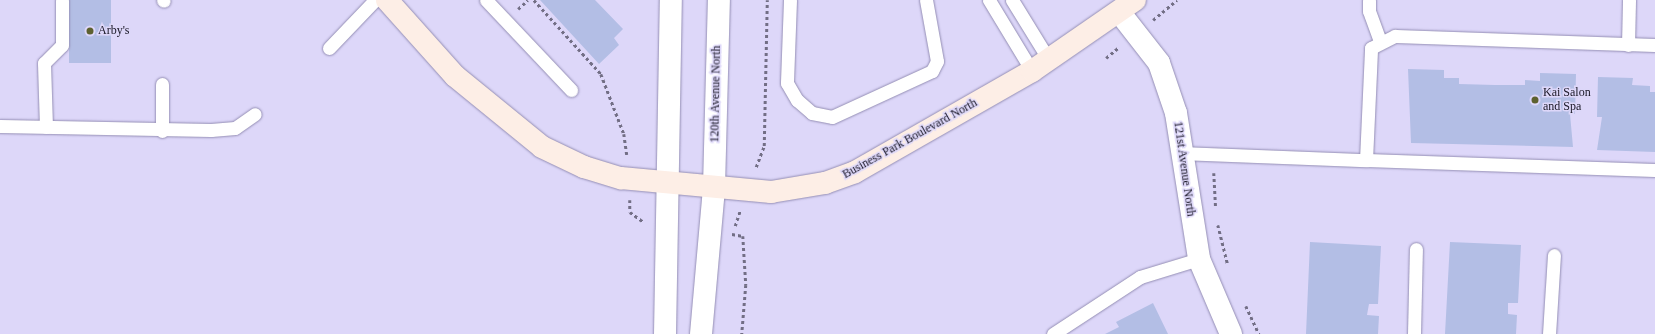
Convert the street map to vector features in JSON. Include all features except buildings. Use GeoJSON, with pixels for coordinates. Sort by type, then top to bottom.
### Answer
{"type":"FeatureCollection","features":[{"type":"Feature","properties":{"kind":"street","name":"Business Park Boulevard North"},"geometry":{"type":"LineString","coordinates":[[387,0],[456,76],[542,147],[584,167],[614,176],[669,184],[771,192],[825,183],[855,172],[1040,66],[1127,7]]}},
{"type":"Feature","properties":{"kind":"street"},"geometry":{"type":"LineString","coordinates":[[665,334],[669,184],[671,0]]}},
{"type":"Feature","properties":{"kind":"street","name":"120th Avenue North"},"geometry":{"type":"LineString","coordinates":[[701,334],[714,187],[719,0]]}},
{"type":"Feature","properties":{"kind":"street","name":"121st Avenue North"},"geometry":{"type":"LineString","coordinates":[[1127,7],[1159,63],[1176,113],[1180,153],[1199,259],[1231,334]]}},
{"type":"Feature","properties":{"kind":"lane"},"geometry":{"type":"LineString","coordinates":[[46,127],[44,64],[62,45],[62,0]]}},
{"type":"Feature","properties":{"kind":"lane"},"geometry":{"type":"LineString","coordinates":[[329,48],[375,0]]}},
{"type":"Feature","properties":{"kind":"lane"},"geometry":{"type":"LineString","coordinates":[[486,0],[571,90]]}},
{"type":"Feature","properties":{"kind":"lane"},"geometry":{"type":"LineString","coordinates":[[790,0],[787,83],[797,100],[812,113],[832,117],[932,71],[937,60],[926,0]]}},
{"type":"Feature","properties":{"kind":"lane"},"geometry":{"type":"LineString","coordinates":[[989,0],[1040,66]]}},
{"type":"Feature","properties":{"kind":"lane"},"geometry":{"type":"LineString","coordinates":[[1012,0],[1040,66]]}},
{"type":"Feature","properties":{"kind":"lane"},"geometry":{"type":"LineString","coordinates":[[1369,0],[1369,11],[1380,41]]}},
{"type":"Feature","properties":{"kind":"lane"},"geometry":{"type":"LineString","coordinates":[[1628,44],[1629,0]]}},
{"type":"Feature","properties":{"kind":"lane"},"geometry":{"type":"LineString","coordinates":[[1366,160],[1371,48],[1380,41],[1395,36],[1655,46]]}},
{"type":"Feature","properties":{"kind":"lane"},"geometry":{"type":"LineString","coordinates":[[162,84],[162,131]]}},
{"type":"Feature","properties":{"kind":"lane"},"geometry":{"type":"LineString","coordinates":[[0,126],[162,131],[235,128],[255,114]]}},
{"type":"Feature","properties":{"kind":"lane"},"geometry":{"type":"LineString","coordinates":[[1180,153],[1655,170]]}},
{"type":"Feature","properties":{"kind":"lane"},"geometry":{"type":"LineString","coordinates":[[1414,334],[1416,249]]}},
{"type":"Feature","properties":{"kind":"lane"},"geometry":{"type":"LineString","coordinates":[[1549,334],[1554,255]]}},
{"type":"Feature","properties":{"kind":"lane"},"geometry":{"type":"LineString","coordinates":[[1053,334],[1140,277],[1199,259]]}},
{"type":"Feature","properties":{"kind":"path"},"geometry":{"type":"LineString","coordinates":[[534,0],[601,74],[624,134]]}},
{"type":"Feature","properties":{"kind":"path"},"geometry":{"type":"LineString","coordinates":[[764,146],[767,0]]}},
{"type":"Feature","properties":{"kind":"path"},"geometry":{"type":"LineString","coordinates":[[1174,4],[1177,0]]}},
{"type":"Feature","properties":{"kind":"path"},"geometry":{"type":"LineString","coordinates":[[1214,154],[1216,214]]}},
{"type":"Feature","properties":{"kind":"path"},"geometry":{"type":"LineString","coordinates":[[1218,221],[1230,273]]}},
{"type":"Feature","properties":{"kind":"path"},"geometry":{"type":"LineString","coordinates":[[732,234],[743,236],[746,285],[742,334]]}},
{"type":"Feature","properties":{"kind":"path"},"geometry":{"type":"LineString","coordinates":[[1243,300],[1259,334]]}},
{"type":"Feature","properties":{"kind":"place","name":"Arby's"},"geometry":{"type":"Point","coordinates":[90,31]}},
{"type":"Feature","properties":{"kind":"place","name":"Kai Salon and Spa"},"geometry":{"type":"Point","coordinates":[1535,100]}}]}
